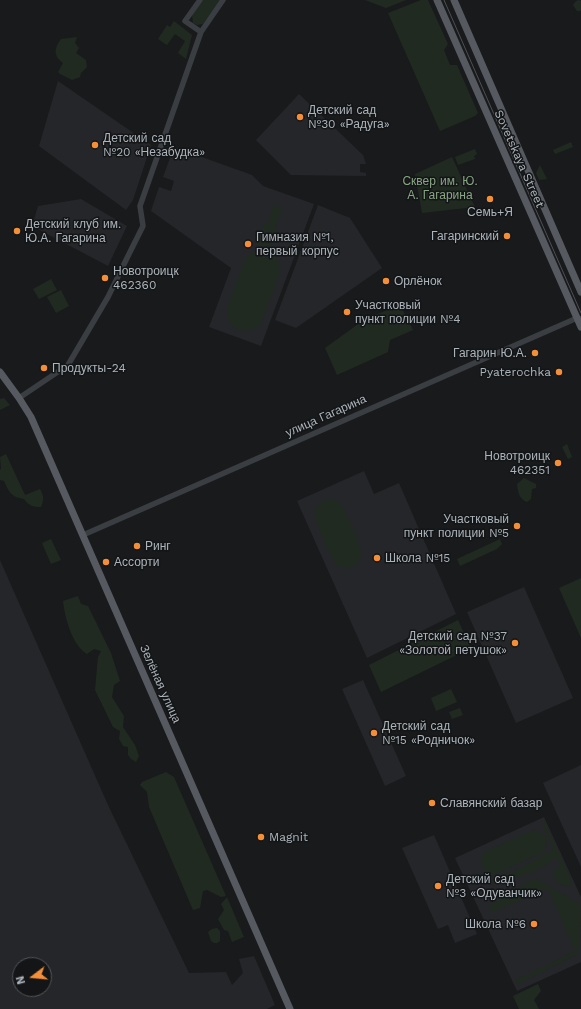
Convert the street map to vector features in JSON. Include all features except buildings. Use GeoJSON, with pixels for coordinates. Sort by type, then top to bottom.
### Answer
{"type":"FeatureCollection","features":[{"type":"Feature","properties":{"kind":"main road","name":"Sovetskaya Street"},"geometry":{"type":"LineString","coordinates":[[437,0],[579,319],[581,327]]}},
{"type":"Feature","properties":{"kind":"main road","name":"Sovetskaya Street"},"geometry":{"type":"LineString","coordinates":[[454,0],[581,292]]}},
{"type":"Feature","properties":{"kind":"main road","name":"Зелёная улица"},"geometry":{"type":"LineString","coordinates":[[0,372],[31,417],[290,1009]]}},
{"type":"Feature","properties":{"kind":"street"},"geometry":{"type":"LineString","coordinates":[[200,0],[185,20],[201,32]]}},
{"type":"Feature","properties":{"kind":"street"},"geometry":{"type":"LineString","coordinates":[[19,398],[68,364],[108,297],[143,226],[140,206],[201,32],[224,0]]}},
{"type":"Feature","properties":{"kind":"street","name":"улица Гагарина"},"geometry":{"type":"LineString","coordinates":[[83,535],[579,319]]}},
{"type":"Feature","properties":{"kind":"shaded area","name":"Детский сад №20 «Незабудка»"},"geometry":{"type":"Polygon","coordinates":[[[58,81],[151,145],[133,200],[126,210],[39,146],[58,81]]]}},
{"type":"Feature","properties":{"kind":"shaded area","name":"Детский сад №30 «Радуга»"},"geometry":{"type":"Polygon","coordinates":[[[299,94],[363,155],[366,164],[360,164],[360,172],[366,173],[366,176],[291,175],[256,140],[299,94]]]}},
{"type":"Feature","properties":{"kind":"shaded area","name":"Гимназия №1, первый корпус"},"geometry":{"type":"Polygon","coordinates":[[[174,147],[252,175],[263,186],[314,204],[261,346],[209,327],[231,268],[151,211],[159,187],[171,191],[174,181],[163,177],[174,147]]]}},
{"type":"Feature","properties":{"kind":"shaded area"},"geometry":{"type":"Polygon","coordinates":[[[81,199],[127,226],[108,266],[32,226],[38,206],[81,199]]]}},
{"type":"Feature","properties":{"kind":"shaded area"},"geometry":{"type":"Polygon","coordinates":[[[318,205],[350,218],[382,268],[296,328],[275,320],[318,205]]]}},
{"type":"Feature","properties":{"kind":"shaded area","name":"Школа №15"},"geometry":{"type":"Polygon","coordinates":[[[364,471],[374,494],[399,483],[456,614],[367,658],[297,501],[364,471]]]}},
{"type":"Feature","properties":{"kind":"shaded area"},"geometry":{"type":"Polygon","coordinates":[[[0,560],[108,805],[189,973],[226,972],[232,985],[243,973],[239,959],[254,956],[275,1005],[267,1009],[0,1009],[0,560]]]}},
{"type":"Feature","properties":{"kind":"shaded area","name":"Детский сад №37 «Золотой петушок»"},"geometry":{"type":"Polygon","coordinates":[[[524,587],[573,698],[516,723],[467,612],[524,587]]]}},
{"type":"Feature","properties":{"kind":"shaded area","name":"Детский сад №15 «Родничок»"},"geometry":{"type":"Polygon","coordinates":[[[363,680],[406,776],[385,786],[342,689],[363,680]]]}},
{"type":"Feature","properties":{"kind":"shaded area"},"geometry":{"type":"Polygon","coordinates":[[[581,765],[581,867],[543,783],[581,765]]]}},
{"type":"Feature","properties":{"kind":"shaded area","name":"Школа №6"},"geometry":{"type":"Polygon","coordinates":[[[544,817],[581,897],[581,962],[517,991],[455,858],[544,817]]]}},
{"type":"Feature","properties":{"kind":"shaded area","name":"Детский сад №3 «Одуванчик»"},"geometry":{"type":"Polygon","coordinates":[[[434,835],[477,934],[455,943],[448,925],[438,929],[402,848],[434,835]]]}},
{"type":"Feature","properties":{"kind":"green space"},"geometry":{"type":"Polygon","coordinates":[[[203,0],[220,0],[203,24],[197,25],[193,23],[192,15],[203,0]]]}},
{"type":"Feature","properties":{"kind":"green space"},"geometry":{"type":"Polygon","coordinates":[[[365,0],[406,0],[386,8],[365,0]]]}},
{"type":"Feature","properties":{"kind":"green space"},"geometry":{"type":"Polygon","coordinates":[[[421,0],[428,0],[448,44],[444,50],[450,65],[457,65],[478,113],[475,116],[440,131],[388,13],[421,0]]]}},
{"type":"Feature","properties":{"kind":"green space"},"geometry":{"type":"Polygon","coordinates":[[[579,0],[581,1],[581,10],[577,11],[573,5],[579,0]]]}},
{"type":"Feature","properties":{"kind":"green space"},"geometry":{"type":"Polygon","coordinates":[[[174,21],[192,35],[186,59],[178,53],[185,41],[175,34],[167,45],[158,39],[167,25],[170,27],[174,21]]]}},
{"type":"Feature","properties":{"kind":"green space"},"geometry":{"type":"Polygon","coordinates":[[[77,37],[75,43],[79,48],[76,53],[86,60],[87,67],[81,73],[80,77],[72,80],[58,72],[63,63],[56,55],[56,49],[61,39],[77,37]]]}},
{"type":"Feature","properties":{"kind":"green space"},"geometry":{"type":"Polygon","coordinates":[[[571,142],[573,147],[555,154],[553,150],[571,142]]]}},
{"type":"Feature","properties":{"kind":"green space"},"geometry":{"type":"Polygon","coordinates":[[[475,149],[477,154],[474,156],[475,159],[458,165],[455,157],[475,149]]]}},
{"type":"Feature","properties":{"kind":"green space","name":"Сквер им. Ю. А. Гагарина"},"geometry":{"type":"Polygon","coordinates":[[[452,157],[475,207],[422,213],[415,174],[452,157]]]}},
{"type":"Feature","properties":{"kind":"green space"},"geometry":{"type":"Polygon","coordinates":[[[540,165],[547,179],[539,180],[536,173],[540,165]]]}},
{"type":"Feature","properties":{"kind":"green space"},"geometry":{"type":"Polygon","coordinates":[[[274,205],[282,208],[276,225],[268,222],[274,205]]]}},
{"type":"Feature","properties":{"kind":"green space"},"geometry":{"type":"Polygon","coordinates":[[[265,222],[277,226],[269,248],[257,244],[265,222]]]}},
{"type":"Feature","properties":{"kind":"green space"},"geometry":{"type":"Polygon","coordinates":[[[264,250],[271,253],[278,262],[279,274],[261,323],[256,328],[244,331],[233,326],[229,321],[227,308],[245,259],[253,252],[264,250]]]}},
{"type":"Feature","properties":{"kind":"green space"},"geometry":{"type":"Polygon","coordinates":[[[51,279],[57,290],[39,299],[33,289],[51,279]]]}},
{"type":"Feature","properties":{"kind":"green space"},"geometry":{"type":"Polygon","coordinates":[[[61,290],[69,306],[56,313],[47,297],[61,290]]]}},
{"type":"Feature","properties":{"kind":"green space"},"geometry":{"type":"Polygon","coordinates":[[[400,305],[413,330],[390,340],[388,352],[337,375],[325,348],[365,319],[400,305]]]}},
{"type":"Feature","properties":{"kind":"green space"},"geometry":{"type":"Polygon","coordinates":[[[4,398],[10,405],[0,410],[0,399],[4,398]]]}},
{"type":"Feature","properties":{"kind":"green space"},"geometry":{"type":"Polygon","coordinates":[[[567,444],[572,457],[568,459],[562,447],[567,444]]]}},
{"type":"Feature","properties":{"kind":"green space"},"geometry":{"type":"Polygon","coordinates":[[[6,454],[25,495],[40,489],[43,498],[41,507],[31,506],[24,499],[16,497],[9,491],[4,481],[0,480],[0,457],[6,454]]]}},
{"type":"Feature","properties":{"kind":"green space"},"geometry":{"type":"Polygon","coordinates":[[[524,478],[536,484],[536,488],[532,489],[531,499],[527,502],[524,501],[518,492],[517,484],[524,478]]]}},
{"type":"Feature","properties":{"kind":"green space"},"geometry":{"type":"Polygon","coordinates":[[[331,499],[337,501],[342,506],[360,548],[360,560],[357,564],[350,568],[342,568],[335,563],[325,544],[315,518],[318,505],[331,499]]]}},
{"type":"Feature","properties":{"kind":"green space"},"geometry":{"type":"Polygon","coordinates":[[[51,539],[61,560],[51,564],[42,543],[51,539]]]}},
{"type":"Feature","properties":{"kind":"green space"},"geometry":{"type":"Polygon","coordinates":[[[500,539],[502,544],[497,549],[460,566],[457,559],[500,539]]]}},
{"type":"Feature","properties":{"kind":"green space"},"geometry":{"type":"Polygon","coordinates":[[[581,578],[581,638],[559,588],[581,578]]]}},
{"type":"Feature","properties":{"kind":"green space"},"geometry":{"type":"Polygon","coordinates":[[[78,596],[81,604],[88,606],[111,653],[120,681],[114,685],[112,697],[124,716],[123,727],[135,745],[139,756],[136,762],[128,755],[128,747],[123,746],[119,739],[120,731],[113,727],[95,690],[98,657],[101,651],[94,649],[87,654],[77,644],[70,630],[65,615],[63,601],[78,596]]]}},
{"type":"Feature","properties":{"kind":"green space"},"geometry":{"type":"Polygon","coordinates":[[[458,620],[471,648],[381,692],[369,665],[458,620]]]}},
{"type":"Feature","properties":{"kind":"green space"},"geometry":{"type":"Polygon","coordinates":[[[451,689],[457,702],[436,711],[431,698],[451,689]]]}},
{"type":"Feature","properties":{"kind":"green space"},"geometry":{"type":"Polygon","coordinates":[[[460,708],[463,715],[452,719],[449,712],[460,708]]]}},
{"type":"Feature","properties":{"kind":"green space"},"geometry":{"type":"Polygon","coordinates":[[[166,772],[174,777],[226,896],[221,897],[207,890],[203,891],[200,908],[193,910],[149,807],[147,792],[140,785],[142,782],[166,772]]]}},
{"type":"Feature","properties":{"kind":"green space"},"geometry":{"type":"Polygon","coordinates":[[[544,820],[572,881],[570,888],[559,884],[553,873],[561,864],[556,858],[548,864],[522,876],[503,881],[484,884],[476,877],[477,873],[484,877],[495,878],[512,872],[553,849],[542,823],[544,820]]]}},
{"type":"Feature","properties":{"kind":"green space"},"geometry":{"type":"Polygon","coordinates":[[[533,830],[541,833],[546,838],[547,845],[543,852],[497,874],[486,872],[482,867],[481,860],[482,855],[486,851],[533,830]]]}},
{"type":"Feature","properties":{"kind":"green space"},"geometry":{"type":"Polygon","coordinates":[[[535,878],[580,904],[578,954],[517,984],[515,980],[575,951],[548,888],[493,912],[489,907],[502,896],[535,878]]]}},
{"type":"Feature","properties":{"kind":"green space"},"geometry":{"type":"Polygon","coordinates":[[[227,897],[244,937],[232,942],[228,931],[224,930],[218,919],[224,910],[221,904],[227,897]]]}},
{"type":"Feature","properties":{"kind":"green space"},"geometry":{"type":"Polygon","coordinates":[[[217,928],[220,931],[220,941],[214,943],[211,941],[208,932],[217,928]]]}},
{"type":"Feature","properties":{"kind":"green space"},"geometry":{"type":"Polygon","coordinates":[[[538,984],[541,991],[534,1000],[539,1009],[519,1009],[513,996],[538,984]]]}},
{"type":"Feature","properties":{"kind":"tram line"},"geometry":{"type":"LineString","coordinates":[[444,0],[581,313]]}},
{"type":"Feature","properties":{"kind":"place","name":"Детский сад №30 «Радуга»"},"geometry":{"type":"Point","coordinates":[300,117]}},
{"type":"Feature","properties":{"kind":"place","name":"Детский сад №20 «Незабудка»"},"geometry":{"type":"Point","coordinates":[95,145]}},
{"type":"Feature","properties":{"kind":"place","name":"Семь+Я"},"geometry":{"type":"Point","coordinates":[490,199]}},
{"type":"Feature","properties":{"kind":"place","name":"Детский клуб им. Ю.А. Гагарина"},"geometry":{"type":"Point","coordinates":[17,231]}},
{"type":"Feature","properties":{"kind":"place","name":"Гагаринский"},"geometry":{"type":"Point","coordinates":[507,236]}},
{"type":"Feature","properties":{"kind":"place","name":"Гимназия №1, первый корпус"},"geometry":{"type":"Point","coordinates":[248,244]}},
{"type":"Feature","properties":{"kind":"place","name":"Новотроицк 462360"},"geometry":{"type":"Point","coordinates":[105,278]}},
{"type":"Feature","properties":{"kind":"place","name":"Орлёнок"},"geometry":{"type":"Point","coordinates":[386,281]}},
{"type":"Feature","properties":{"kind":"place","name":"Участковый пункт полиции №4"},"geometry":{"type":"Point","coordinates":[347,312]}},
{"type":"Feature","properties":{"kind":"place","name":"Гагарин Ю.А."},"geometry":{"type":"Point","coordinates":[535,353]}},
{"type":"Feature","properties":{"kind":"place","name":"Продукты-24"},"geometry":{"type":"Point","coordinates":[44,368]}},
{"type":"Feature","properties":{"kind":"place","name":"Pyaterochka"},"geometry":{"type":"Point","coordinates":[559,372]}},
{"type":"Feature","properties":{"kind":"place","name":"Новотроицк 462351"},"geometry":{"type":"Point","coordinates":[558,463]}},
{"type":"Feature","properties":{"kind":"place","name":"Участковый пункт полиции №5"},"geometry":{"type":"Point","coordinates":[517,526]}},
{"type":"Feature","properties":{"kind":"place","name":"Ринг"},"geometry":{"type":"Point","coordinates":[137,546]}},
{"type":"Feature","properties":{"kind":"place","name":"Школа №15"},"geometry":{"type":"Point","coordinates":[377,558]}},
{"type":"Feature","properties":{"kind":"place","name":"Ассорти"},"geometry":{"type":"Point","coordinates":[106,562]}},
{"type":"Feature","properties":{"kind":"place","name":"Детский сад №37 «Золотой петушок»"},"geometry":{"type":"Point","coordinates":[515,643]}},
{"type":"Feature","properties":{"kind":"place","name":"Детский сад №15 «Родничок»"},"geometry":{"type":"Point","coordinates":[374,733]}},
{"type":"Feature","properties":{"kind":"place","name":"Славянский базар"},"geometry":{"type":"Point","coordinates":[432,803]}},
{"type":"Feature","properties":{"kind":"place","name":"Magnit"},"geometry":{"type":"Point","coordinates":[261,837]}},
{"type":"Feature","properties":{"kind":"place","name":"Детский сад №3 «Одуванчик»"},"geometry":{"type":"Point","coordinates":[438,886]}},
{"type":"Feature","properties":{"kind":"place","name":"Школа №6"},"geometry":{"type":"Point","coordinates":[534,924]}}]}
